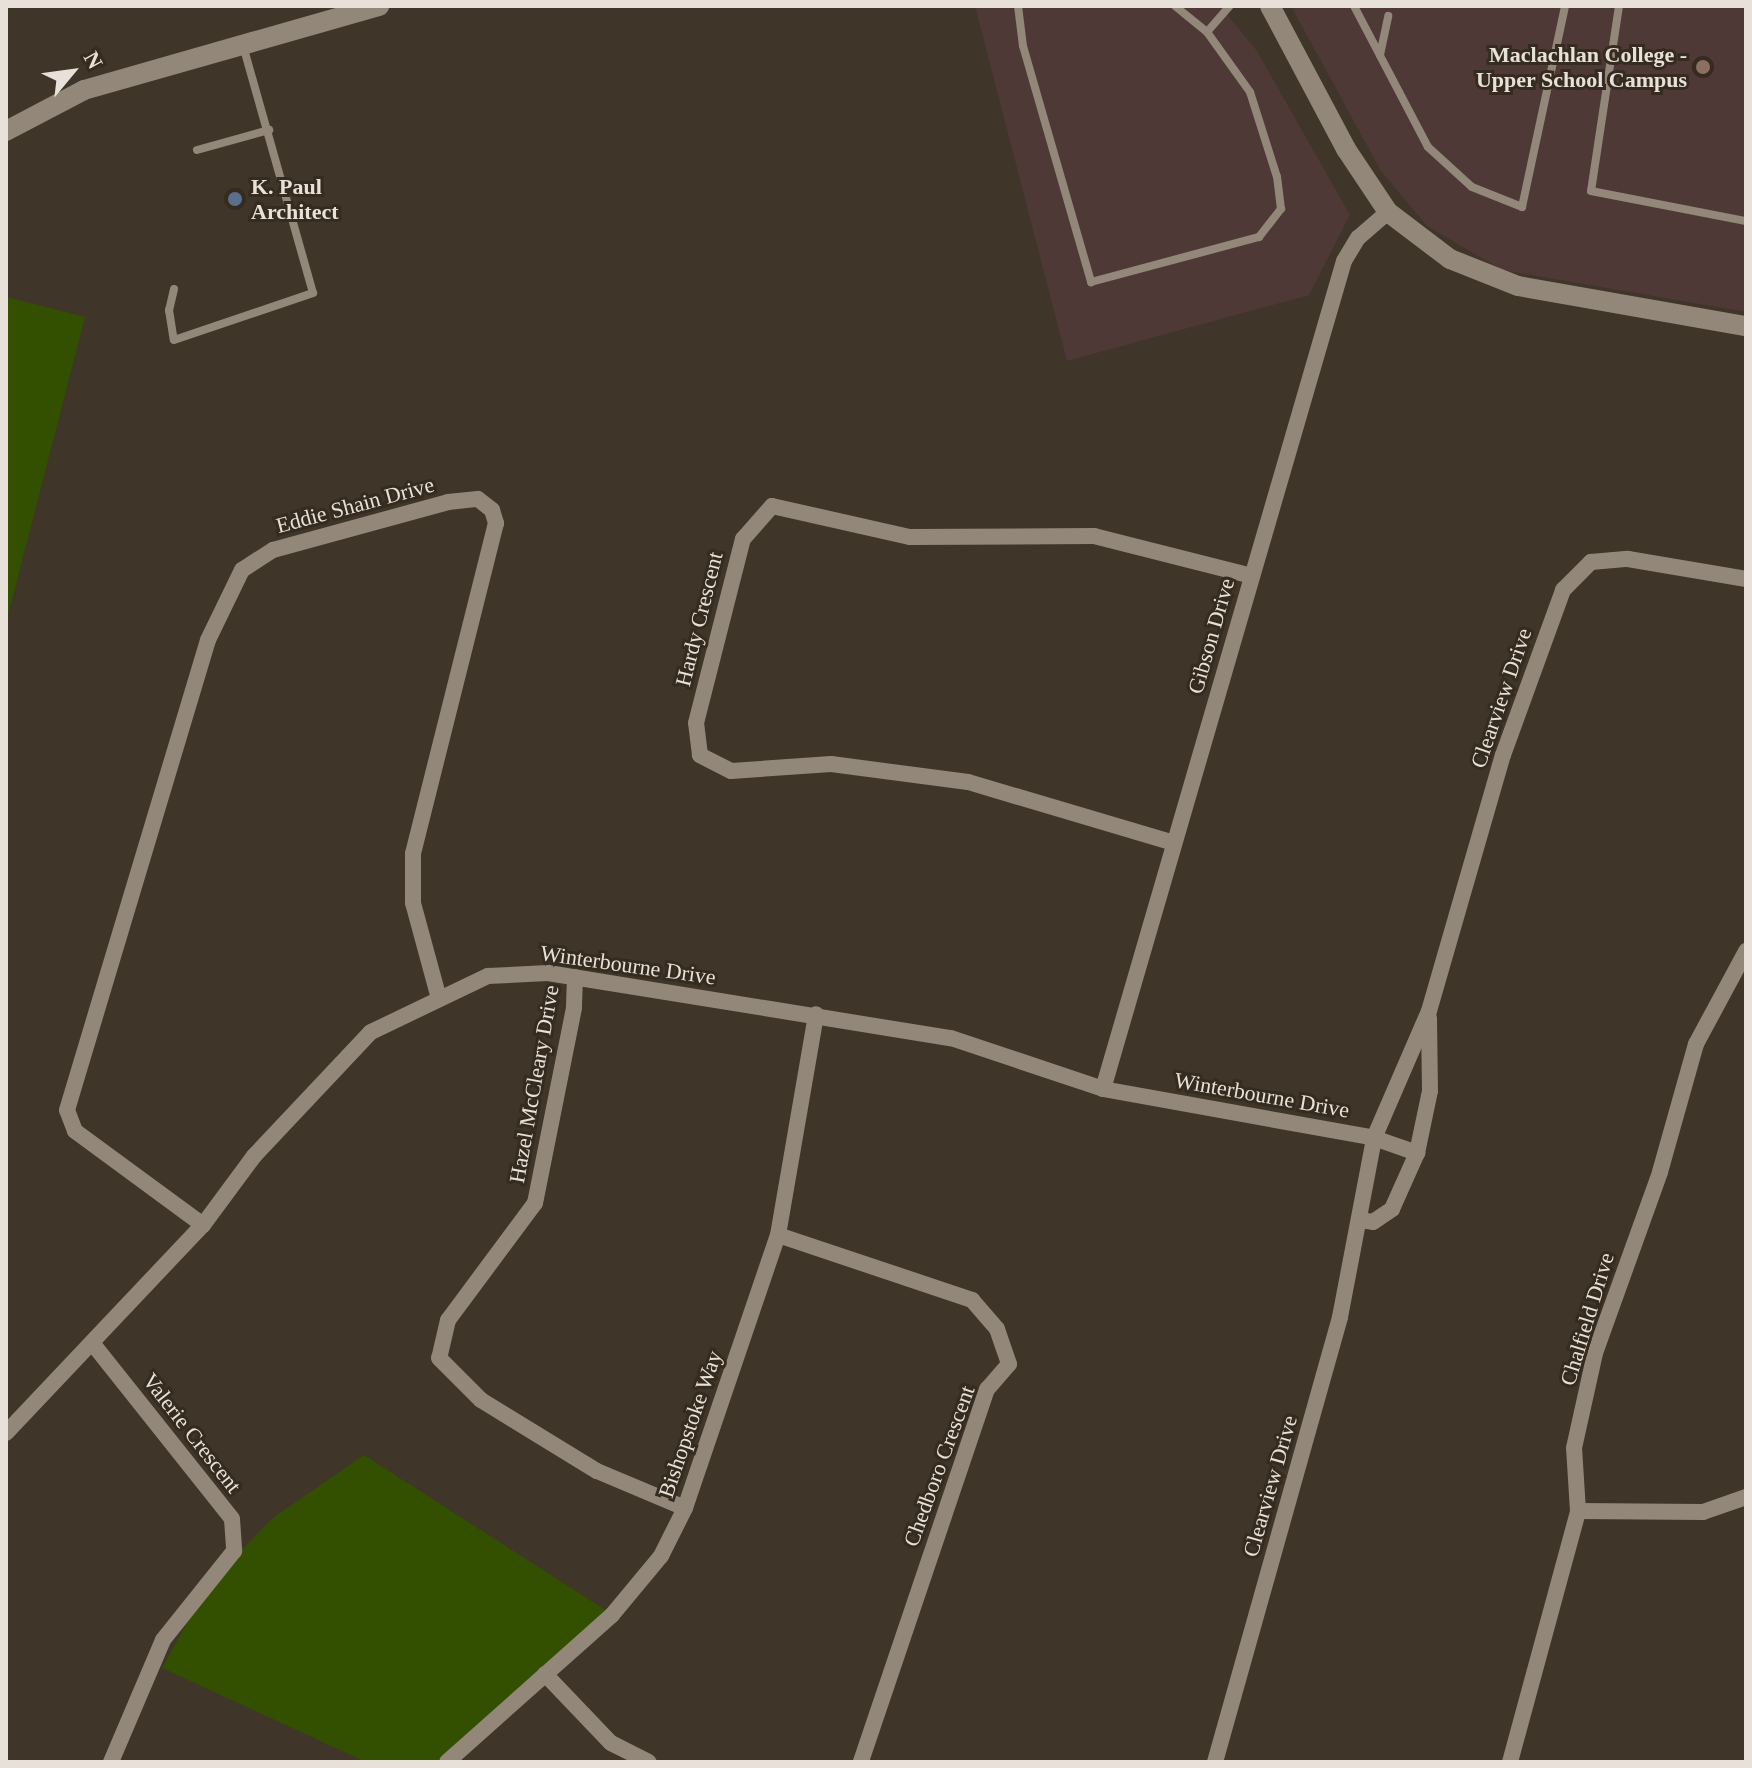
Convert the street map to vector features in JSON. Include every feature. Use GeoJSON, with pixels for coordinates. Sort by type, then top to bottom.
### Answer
{"type":"FeatureCollection","features":[{"type":"Feature","properties":{"kind":"street"},"geometry":{"type":"LineString","coordinates":[[6,131],[84,90],[241,41],[379,6]]}},
{"type":"Feature","properties":{"kind":"street"},"geometry":{"type":"LineString","coordinates":[[1270,6],[1346,149],[1388,212],[1450,259],[1518,286],[1746,326]]}},
{"type":"Feature","properties":{"kind":"street","name":"Gibson Drive"},"geometry":{"type":"LineString","coordinates":[[1103,1089],[1344,261],[1358,238],[1388,212]]}},
{"type":"Feature","properties":{"kind":"street","name":"Eddie Shain Drive"},"geometry":{"type":"LineString","coordinates":[[203,1225],[75,1131],[67,1110],[208,640],[242,570],[273,550],[448,502],[478,499],[492,510],[496,523],[413,854],[413,903],[438,995]]}},
{"type":"Feature","properties":{"kind":"street","name":"Hardy Crescent"},"geometry":{"type":"LineString","coordinates":[[1174,843],[968,782],[831,764],[731,771],[700,755],[696,723],[743,539],[772,506],[910,537],[1094,536],[1252,576]]}},
{"type":"Feature","properties":{"kind":"street","name":"Clearview Drive"},"geometry":{"type":"LineString","coordinates":[[1215,1762],[1340,1317],[1374,1138],[1429,1011],[1503,755],[1563,590],[1591,562],[1628,559],[1746,579]]}},
{"type":"Feature","properties":{"kind":"street","name":"Chalfield Drive"},"geometry":{"type":"LineString","coordinates":[[1510,1762],[1578,1511],[1574,1448],[1595,1353],[1660,1172],[1696,1044],[1746,951]]}},
{"type":"Feature","properties":{"kind":"street","name":"Winterbourne Drive"},"geometry":{"type":"LineString","coordinates":[[6,1433],[203,1225],[254,1156],[371,1032],[438,995],[488,976],[575,977],[951,1038],[1103,1089],[1374,1138],[1417,1153]]}},
{"type":"Feature","properties":{"kind":"street","name":"Hazel McCleary Drive"},"geometry":{"type":"LineString","coordinates":[[575,977],[574,1008],[535,1203],[448,1320],[439,1358],[481,1400],[584,1463],[685,1508]]}},
{"type":"Feature","properties":{"kind":"street","name":"Clearview Drive"},"geometry":{"type":"LineString","coordinates":[[1359,1220],[1373,1222],[1392,1209],[1417,1153],[1430,1091],[1429,1011]]}},
{"type":"Feature","properties":{"kind":"street","name":"Bishopstoke Way"},"geometry":{"type":"LineString","coordinates":[[447,1762],[612,1615],[661,1556],[685,1508],[778,1235],[816,1014]]}},
{"type":"Feature","properties":{"kind":"street","name":"Chedboro Crescent"},"geometry":{"type":"LineString","coordinates":[[778,1235],[972,1300],[997,1329],[1009,1364],[987,1389],[861,1762]]}},
{"type":"Feature","properties":{"kind":"street","name":"Valerie Crescent"},"geometry":{"type":"LineString","coordinates":[[93,1344],[232,1519],[234,1551],[163,1640],[111,1762]]}},
{"type":"Feature","properties":{"kind":"street"},"geometry":{"type":"LineString","coordinates":[[1578,1511],[1703,1512],[1746,1497]]}},
{"type":"Feature","properties":{"kind":"street"},"geometry":{"type":"LineString","coordinates":[[545,1674],[611,1743],[649,1762]]}},
{"type":"Feature","properties":{"kind":"lane"},"geometry":{"type":"LineString","coordinates":[[1018,6],[1023,46],[1091,282],[1259,237],[1281,209],[1277,177],[1250,92],[1207,32],[1175,6]]}},
{"type":"Feature","properties":{"kind":"lane"},"geometry":{"type":"LineString","coordinates":[[1207,32],[1230,6]]}},
{"type":"Feature","properties":{"kind":"lane"},"geometry":{"type":"LineString","coordinates":[[1354,6],[1428,147],[1472,187],[1522,207],[1565,6]]}},
{"type":"Feature","properties":{"kind":"lane"},"geometry":{"type":"LineString","coordinates":[[1619,6],[1591,191],[1746,221]]}},
{"type":"Feature","properties":{"kind":"lane"},"geometry":{"type":"LineString","coordinates":[[1380,56],[1388,16]]}},
{"type":"Feature","properties":{"kind":"lane"},"geometry":{"type":"LineString","coordinates":[[174,289],[169,310],[174,340],[313,293],[269,130],[241,41]]}},
{"type":"Feature","properties":{"kind":"lane"},"geometry":{"type":"LineString","coordinates":[[197,150],[269,130]]}},
{"type":"Feature","properties":{"kind":"shaded area"},"geometry":{"type":"Polygon","coordinates":[[[975,6],[1220,6],[1257,51],[1350,215],[1309,295],[1067,361],[975,6]]]}},
{"type":"Feature","properties":{"kind":"shaded area"},"geometry":{"type":"Polygon","coordinates":[[[1291,6],[1746,6],[1746,312],[1502,270],[1427,226],[1381,171],[1291,6]]]}},
{"type":"Feature","properties":{"kind":"green space"},"geometry":{"type":"Polygon","coordinates":[[[6,297],[85,317],[6,623],[6,297]]]}},
{"type":"Feature","properties":{"kind":"green space"},"geometry":{"type":"Polygon","coordinates":[[[364,1455],[613,1615],[448,1762],[366,1762],[162,1668],[209,1583],[274,1517],[364,1455]]]}},
{"type":"Feature","properties":{"kind":"place","name":"Maclachlan College - Upper School Campus"},"geometry":{"type":"Point","coordinates":[1703,67]}},
{"type":"Feature","properties":{"kind":"place","name":"K. Paul Architect"},"geometry":{"type":"Point","coordinates":[235,199]}}]}
